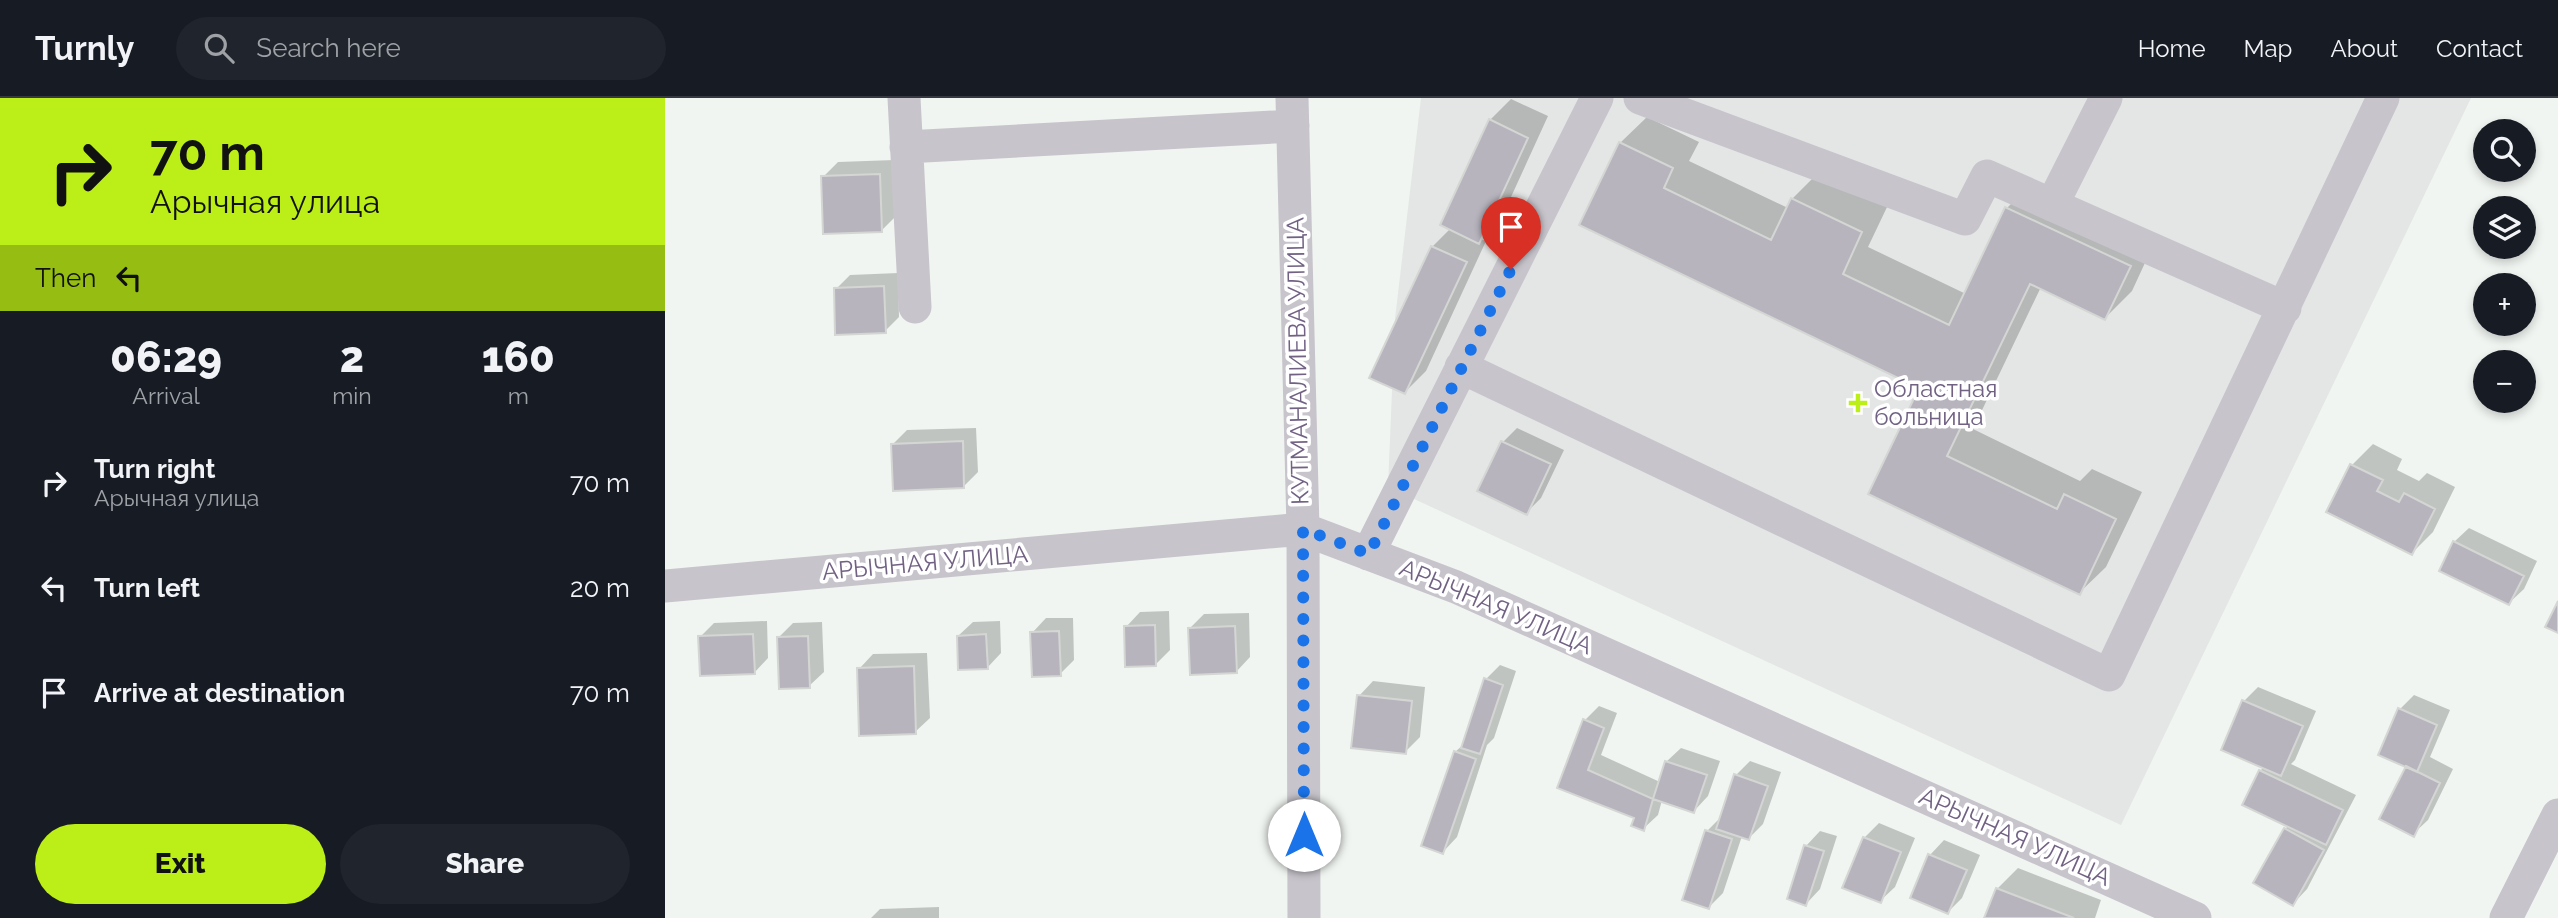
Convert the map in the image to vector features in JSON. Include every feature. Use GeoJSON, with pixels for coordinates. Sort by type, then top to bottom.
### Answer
{"type":"FeatureCollection","features":[{"type":"Feature","properties":{"kind":"street"},"geometry":{"type":"LineString","coordinates":[[904,98],[915,307]]}},
{"type":"Feature","properties":{"kind":"street"},"geometry":{"type":"LineString","coordinates":[[1369,554],[1597,98]]}},
{"type":"Feature","properties":{"kind":"street"},"geometry":{"type":"LineString","coordinates":[[1640,98],[1965,219],[1987,176],[2285,308]]}},
{"type":"Feature","properties":{"kind":"street"},"geometry":{"type":"LineString","coordinates":[[2052,205],[2106,98]]}},
{"type":"Feature","properties":{"kind":"street"},"geometry":{"type":"LineString","coordinates":[[1461,367],[2109,675],[2383,98]]}},
{"type":"Feature","properties":{"kind":"street"},"geometry":{"type":"LineString","coordinates":[[906,148],[1292,112]]}},
{"type":"Feature","properties":{"kind":"street","name":"КУТМАНАЛИЕВА УЛИЦА"},"geometry":{"type":"LineString","coordinates":[[1292,112],[1303,529],[1304,918]]}},
{"type":"Feature","properties":{"kind":"street","name":"АРЫЧНАЯ УЛИЦА"},"geometry":{"type":"LineString","coordinates":[[665,586],[1303,529],[1456,587],[2195,918]]}},
{"type":"Feature","properties":{"kind":"street"},"geometry":{"type":"LineString","coordinates":[[2506,918],[2558,815]]}},
{"type":"Feature","properties":{"kind":"shaded area","name":"Областная больница"},"geometry":{"type":"Polygon","coordinates":[[[1421,98],[2471,98],[2121,825],[1388,487],[1395,319],[1421,98]]]}},
{"type":"Feature","properties":{"kind":"building"},"geometry":{"type":"Polygon","coordinates":[[[1489,119],[1528,138],[1479,244],[1440,225],[1489,119]]]}},
{"type":"Feature","properties":{"kind":"building"},"geometry":{"type":"Polygon","coordinates":[[[1619,142],[1673,168],[1664,188],[1771,240],[1791,198],[1862,232],[1843,274],[1949,325],[2005,207],[2131,266],[2105,320],[2030,284],[1947,456],[2057,509],[2064,494],[2116,519],[2080,595],[1868,494],[1919,388],[1579,225],[1619,142]]]}},
{"type":"Feature","properties":{"kind":"building"},"geometry":{"type":"Polygon","coordinates":[[[880,174],[882,232],[823,234],[821,176],[880,174]]]}},
{"type":"Feature","properties":{"kind":"building"},"geometry":{"type":"Polygon","coordinates":[[[1431,246],[1467,262],[1405,394],[1369,378],[1431,246]]]}},
{"type":"Feature","properties":{"kind":"building"},"geometry":{"type":"Polygon","coordinates":[[[884,286],[886,333],[835,335],[834,288],[884,286]]]}},
{"type":"Feature","properties":{"kind":"building"},"geometry":{"type":"Polygon","coordinates":[[[963,441],[964,488],[893,491],[891,444],[963,441]]]}},
{"type":"Feature","properties":{"kind":"building"},"geometry":{"type":"Polygon","coordinates":[[[1501,441],[1551,464],[1527,515],[1477,491],[1501,441]]]}},
{"type":"Feature","properties":{"kind":"building"},"geometry":{"type":"Polygon","coordinates":[[[2350,464],[2383,480],[2377,491],[2399,502],[2404,493],[2435,509],[2412,555],[2326,512],[2350,464]]]}},
{"type":"Feature","properties":{"kind":"building"},"geometry":{"type":"Polygon","coordinates":[[[2453,541],[2524,576],[2509,605],[2439,571],[2453,541]]]}},
{"type":"Feature","properties":{"kind":"building"},"geometry":{"type":"Polygon","coordinates":[[[2558,601],[2558,633],[2545,627],[2558,601]]]}},
{"type":"Feature","properties":{"kind":"building"},"geometry":{"type":"Polygon","coordinates":[[[1155,625],[1156,666],[1125,667],[1124,626],[1155,625]]]}},
{"type":"Feature","properties":{"kind":"building"},"geometry":{"type":"Polygon","coordinates":[[[1235,626],[1237,673],[1190,675],[1188,628],[1235,626]]]}},
{"type":"Feature","properties":{"kind":"building"},"geometry":{"type":"Polygon","coordinates":[[[1059,631],[1061,676],[1032,677],[1030,632],[1059,631]]]}},
{"type":"Feature","properties":{"kind":"building"},"geometry":{"type":"Polygon","coordinates":[[[753,634],[755,674],[700,676],[698,636],[753,634]]]}},
{"type":"Feature","properties":{"kind":"building"},"geometry":{"type":"Polygon","coordinates":[[[986,634],[988,669],[958,670],[957,636],[986,634]]]}},
{"type":"Feature","properties":{"kind":"building"},"geometry":{"type":"Polygon","coordinates":[[[808,636],[810,688],[779,689],[777,637],[808,636]]]}},
{"type":"Feature","properties":{"kind":"building"},"geometry":{"type":"Polygon","coordinates":[[[914,666],[916,734],[859,736],[857,668],[914,666]]]}},
{"type":"Feature","properties":{"kind":"building"},"geometry":{"type":"Polygon","coordinates":[[[1484,678],[1503,685],[1480,754],[1461,748],[1484,678]]]}},
{"type":"Feature","properties":{"kind":"building"},"geometry":{"type":"Polygon","coordinates":[[[1357,695],[1412,701],[1406,754],[1351,748],[1357,695]]]}},
{"type":"Feature","properties":{"kind":"building"},"geometry":{"type":"Polygon","coordinates":[[[2242,700],[2303,726],[2281,776],[2221,750],[2242,700]]]}},
{"type":"Feature","properties":{"kind":"building"},"geometry":{"type":"Polygon","coordinates":[[[2398,708],[2437,725],[2417,772],[2378,755],[2398,708]]]}},
{"type":"Feature","properties":{"kind":"building"},"geometry":{"type":"Polygon","coordinates":[[[1583,719],[1604,728],[1588,770],[1653,799],[1644,831],[1631,826],[1634,818],[1557,788],[1583,719]]]}},
{"type":"Feature","properties":{"kind":"building"},"geometry":{"type":"Polygon","coordinates":[[[1454,751],[1476,759],[1443,854],[1421,846],[1454,751]]]}},
{"type":"Feature","properties":{"kind":"building"},"geometry":{"type":"Polygon","coordinates":[[[1665,761],[1707,775],[1694,813],[1653,799],[1665,761]]]}},
{"type":"Feature","properties":{"kind":"building"},"geometry":{"type":"Polygon","coordinates":[[[2406,766],[2440,783],[2414,837],[2379,819],[2406,766]]]}},
{"type":"Feature","properties":{"kind":"building"},"geometry":{"type":"Polygon","coordinates":[[[2259,770],[2343,810],[2326,845],[2242,805],[2259,770]]]}},
{"type":"Feature","properties":{"kind":"building"},"geometry":{"type":"Polygon","coordinates":[[[1734,774],[1768,786],[1749,840],[1716,829],[1734,774]]]}},
{"type":"Feature","properties":{"kind":"building"},"geometry":{"type":"Polygon","coordinates":[[[2284,828],[2324,850],[2293,906],[2253,883],[2284,828]]]}},
{"type":"Feature","properties":{"kind":"building"},"geometry":{"type":"Polygon","coordinates":[[[1705,830],[1732,839],[1709,909],[1682,900],[1705,830]]]}},
{"type":"Feature","properties":{"kind":"building"},"geometry":{"type":"Polygon","coordinates":[[[1863,837],[1901,852],[1881,903],[1842,888],[1863,837]]]}},
{"type":"Feature","properties":{"kind":"building"},"geometry":{"type":"Polygon","coordinates":[[[1804,845],[1824,851],[1806,906],[1787,899],[1804,845]]]}},
{"type":"Feature","properties":{"kind":"building"},"geometry":{"type":"Polygon","coordinates":[[[1928,854],[1967,870],[1948,914],[1910,898],[1928,854]]]}},
{"type":"Feature","properties":{"kind":"building"},"geometry":{"type":"Polygon","coordinates":[[[1996,888],[2074,918],[1984,918],[1996,888]]]}},
{"type":"Feature","properties":{"kind":"place","name":"Областная больница"},"geometry":{"type":"Point","coordinates":[1858,403]}},
{"type":"Feature","properties":{"kind":"route"},"geometry":{"type":"LineString","coordinates":[[1304,835],[1303,529],[1369,554],[1511,269]]}}]}
